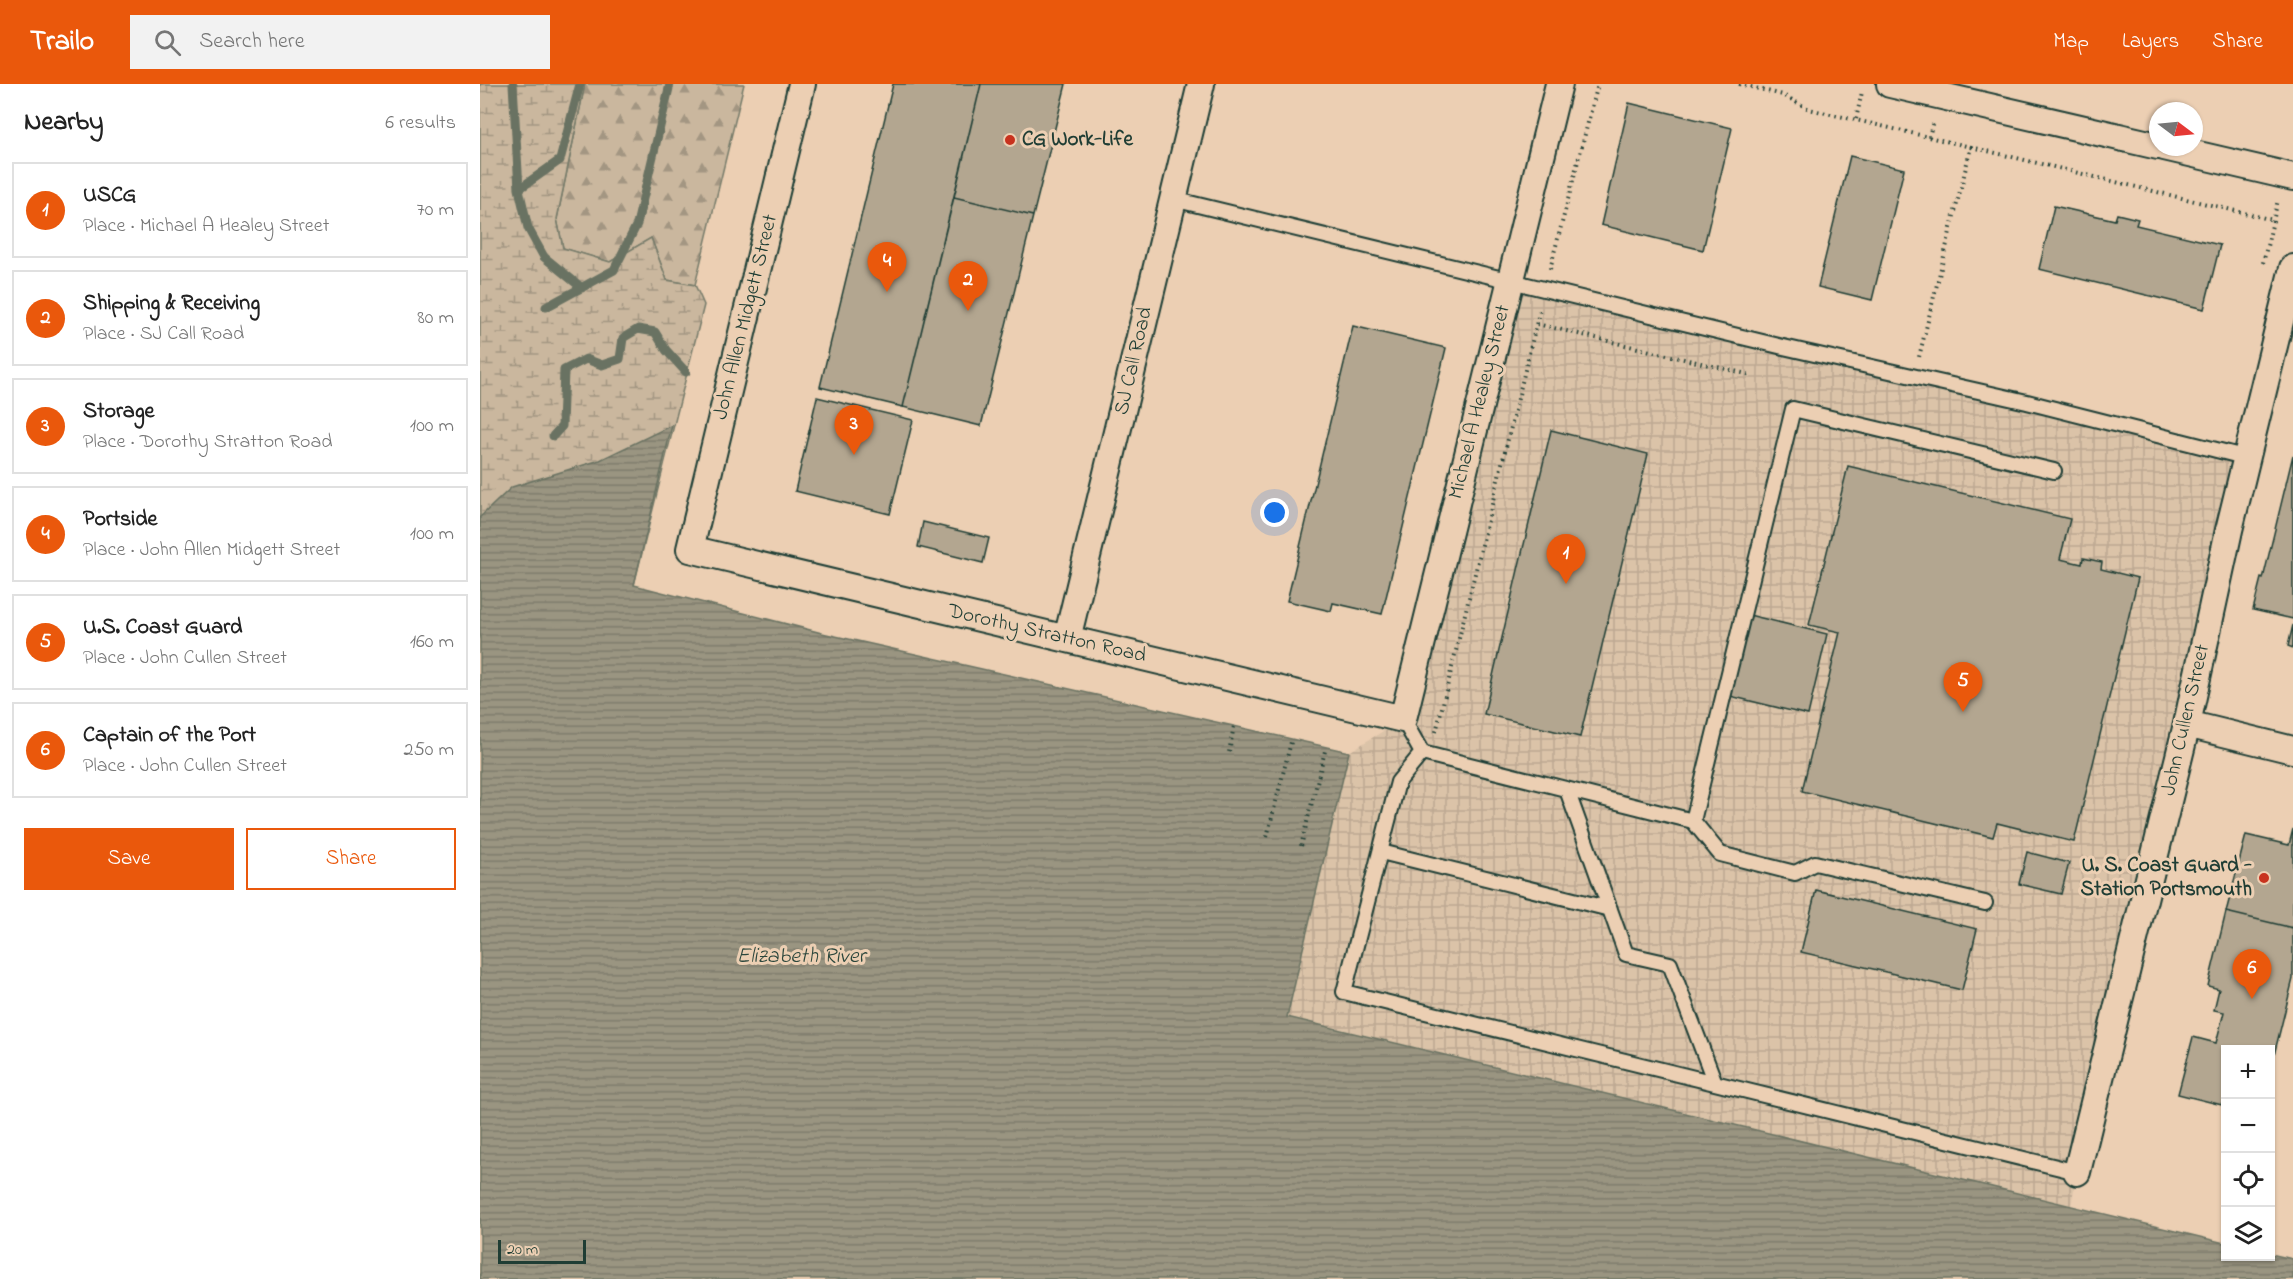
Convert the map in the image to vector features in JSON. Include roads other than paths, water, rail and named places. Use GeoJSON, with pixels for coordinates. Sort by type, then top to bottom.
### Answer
{"type":"FeatureCollection","features":[{"type":"Feature","properties":{"kind":"street","name":"John Allen Midgett Street"},"geometry":{"type":"LineString","coordinates":[[690,549],[802,84]]}},
{"type":"Feature","properties":{"kind":"street","name":"SJ Call Road"},"geometry":{"type":"LineString","coordinates":[[1067,639],[1201,84]]}},
{"type":"Feature","properties":{"kind":"street","name":"Michael A Healey Street"},"geometry":{"type":"LineString","coordinates":[[1403,719],[1559,84]]}},
{"type":"Feature","properties":{"kind":"street"},"geometry":{"type":"LineString","coordinates":[[1890,84],[2149,144]]}},
{"type":"Feature","properties":{"kind":"street"},"geometry":{"type":"LineString","coordinates":[[2203,156],[2293,177]]}},
{"type":"Feature","properties":{"kind":"street","name":"John Cullen Street"},"geometry":{"type":"LineString","coordinates":[[2077,1172],[2187,724],[2229,530],[2293,268]]}},
{"type":"Feature","properties":{"kind":"street","name":"Dorothy Stratton Road"},"geometry":{"type":"LineString","coordinates":[[690,549],[1403,719]]}},
{"type":"Feature","properties":{"kind":"street"},"geometry":{"type":"LineString","coordinates":[[2187,724],[2293,750]]}},
{"type":"Feature","properties":{"kind":"lane"},"geometry":{"type":"LineString","coordinates":[[1173,199],[1510,282],[2027,402],[2248,458]]}},
{"type":"Feature","properties":{"kind":"lane"},"geometry":{"type":"LineString","coordinates":[[1693,821],[1793,409],[2054,471]]}},
{"type":"Feature","properties":{"kind":"lane"},"geometry":{"type":"LineString","coordinates":[[1403,719],[1426,754],[1693,821],[1720,854],[1795,873],[1815,863],[1985,903]]}},
{"type":"Feature","properties":{"kind":"lane"},"geometry":{"type":"LineString","coordinates":[[1426,754],[1398,782],[1344,992],[2077,1172]]}},
{"type":"Feature","properties":{"kind":"lane"},"geometry":{"type":"LineString","coordinates":[[1567,790],[1626,954],[1670,964],[1715,1083]]}},
{"type":"Feature","properties":{"kind":"lane"},"geometry":{"type":"LineString","coordinates":[[1381,852],[1610,909]]}},
{"type":"Feature","properties":{"kind":"water","name":"Elizabeth River"},"geometry":{"type":"Polygon","coordinates":[[[672,425],[634,585],[822,633],[1349,752],[1287,1017],[2221,1242],[2221,1261],[2275,1261],[2275,1255],[2293,1259],[2293,1279],[480,1279],[480,517],[512,487],[600,460],[672,425]]]}},
{"type":"Feature","properties":{"kind":"waterway"},"geometry":{"type":"LineString","coordinates":[[513,84],[519,189],[528,228],[544,257],[582,288]]}},
{"type":"Feature","properties":{"kind":"waterway"},"geometry":{"type":"LineString","coordinates":[[519,189],[560,160],[580,84]]}},
{"type":"Feature","properties":{"kind":"waterway"},"geometry":{"type":"LineString","coordinates":[[546,307],[614,270],[637,224],[670,84]]}},
{"type":"Feature","properties":{"kind":"waterway"},"geometry":{"type":"LineString","coordinates":[[553,436],[562,426],[564,370],[586,359],[602,365],[620,359],[623,338],[638,329],[655,332],[666,350],[686,372]]}},
{"type":"Feature","properties":{"kind":"place","name":"CG Work-Life"},"geometry":{"type":"Point","coordinates":[1010,140]}},
{"type":"Feature","properties":{"kind":"place","name":"Portside"},"geometry":{"type":"Point","coordinates":[887,292]}},
{"type":"Feature","properties":{"kind":"place","name":"Shipping & Receiving"},"geometry":{"type":"Point","coordinates":[968,311]}},
{"type":"Feature","properties":{"kind":"place","name":"Storage"},"geometry":{"type":"Point","coordinates":[854,455]}},
{"type":"Feature","properties":{"kind":"place","name":"USCG"},"geometry":{"type":"Point","coordinates":[1566,584]}},
{"type":"Feature","properties":{"kind":"place","name":"U.S. Coast Guard"},"geometry":{"type":"Point","coordinates":[1963,712]}},
{"type":"Feature","properties":{"kind":"place","name":"U. S. Coast Guard - Station Portsmouth"},"geometry":{"type":"Point","coordinates":[2264,878]}},
{"type":"Feature","properties":{"kind":"place","name":"Captain of the Port"},"geometry":{"type":"Point","coordinates":[2252,999]}}]}
